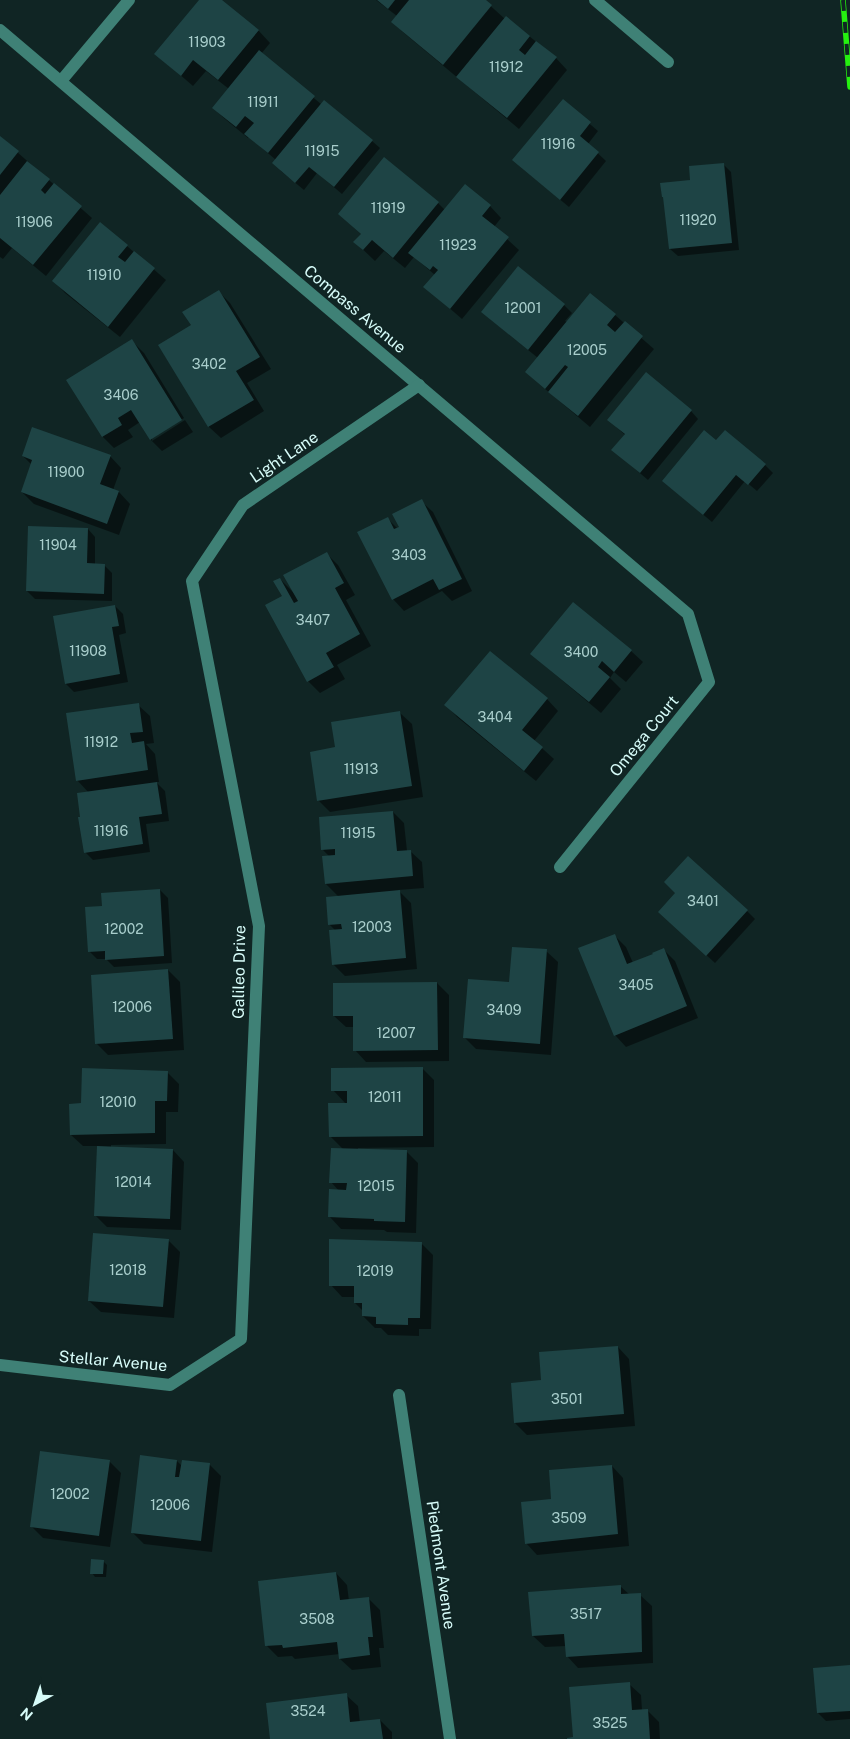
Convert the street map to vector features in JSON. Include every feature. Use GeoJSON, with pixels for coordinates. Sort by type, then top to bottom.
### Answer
{"type":"FeatureCollection","features":[{"type":"Feature","properties":{"kind":"street"},"geometry":{"type":"LineString","coordinates":[[61,81],[129,0]]}},
{"type":"Feature","properties":{"kind":"street"},"geometry":{"type":"LineString","coordinates":[[596,0],[668,62]]}},
{"type":"Feature","properties":{"kind":"street","name":"Compass Avenue"},"geometry":{"type":"LineString","coordinates":[[0,30],[688,614]]}},
{"type":"Feature","properties":{"kind":"street","name":"Light Lane"},"geometry":{"type":"LineString","coordinates":[[192,581],[243,505],[419,385]]}},
{"type":"Feature","properties":{"kind":"street","name":"Galileo Drive"},"geometry":{"type":"LineString","coordinates":[[192,581],[259,926],[241,1339]]}},
{"type":"Feature","properties":{"kind":"street","name":"Omega Court"},"geometry":{"type":"LineString","coordinates":[[560,867],[708,682],[688,614]]}},
{"type":"Feature","properties":{"kind":"street","name":"Stellar Avenue"},"geometry":{"type":"LineString","coordinates":[[0,1365],[170,1385],[241,1339]]}},
{"type":"Feature","properties":{"kind":"street","name":"Piedmont Avenue"},"geometry":{"type":"LineString","coordinates":[[400,1395],[450,1739]]}},
{"type":"Feature","properties":{"kind":"building"},"geometry":{"type":"Polygon","coordinates":[[[199,0],[222,0],[259,30],[218,80],[193,60],[181,76],[154,54],[199,0]]]}},
{"type":"Feature","properties":{"kind":"building"},"geometry":{"type":"Polygon","coordinates":[[[377,0],[395,0],[388,9],[377,0]]]}},
{"type":"Feature","properties":{"kind":"building"},"geometry":{"type":"Polygon","coordinates":[[[409,0],[486,0],[492,5],[443,65],[391,22],[409,0]]]}},
{"type":"Feature","properties":{"kind":"building"},"geometry":{"type":"Polygon","coordinates":[[[506,16],[530,36],[519,50],[525,55],[536,41],[557,57],[507,118],[456,77],[506,16]]]}},
{"type":"Feature","properties":{"kind":"building"},"geometry":{"type":"Polygon","coordinates":[[[259,50],[315,96],[268,153],[244,134],[254,123],[245,116],[236,127],[212,108],[259,50]]]}},
{"type":"Feature","properties":{"kind":"building"},"geometry":{"type":"Polygon","coordinates":[[[563,99],[591,122],[580,136],[599,152],[560,200],[512,160],[563,99]]]}},
{"type":"Feature","properties":{"kind":"building"},"geometry":{"type":"Polygon","coordinates":[[[324,100],[373,140],[334,187],[309,167],[295,183],[272,163],[324,100]]]}},
{"type":"Feature","properties":{"kind":"building"},"geometry":{"type":"Polygon","coordinates":[[[0,136],[19,151],[0,175],[0,136]]]}},
{"type":"Feature","properties":{"kind":"building"},"geometry":{"type":"Polygon","coordinates":[[[384,157],[439,202],[393,258],[372,240],[363,250],[353,242],[361,234],[338,214],[384,157]]]}},
{"type":"Feature","properties":{"kind":"building"},"geometry":{"type":"Polygon","coordinates":[[[27,161],[50,179],[41,190],[45,194],[54,183],[82,206],[33,265],[0,238],[0,195],[27,161]]]}},
{"type":"Feature","properties":{"kind":"building"},"geometry":{"type":"Polygon","coordinates":[[[724,163],[732,243],[669,249],[660,183],[690,180],[689,166],[724,163]]]}},
{"type":"Feature","properties":{"kind":"building"},"geometry":{"type":"Polygon","coordinates":[[[465,184],[491,205],[482,216],[509,237],[450,309],[423,287],[438,270],[433,266],[430,270],[408,253],[465,184]]]}},
{"type":"Feature","properties":{"kind":"building"},"geometry":{"type":"Polygon","coordinates":[[[100,222],[128,245],[118,257],[125,262],[134,251],[155,268],[108,327],[52,281],[100,222]]]}},
{"type":"Feature","properties":{"kind":"building"},"geometry":{"type":"Polygon","coordinates":[[[518,266],[565,304],[528,350],[481,312],[518,266]]]}},
{"type":"Feature","properties":{"kind":"building"},"geometry":{"type":"Polygon","coordinates":[[[219,290],[260,357],[236,371],[254,400],[208,427],[158,345],[191,325],[182,312],[219,290]]]}},
{"type":"Feature","properties":{"kind":"building"},"geometry":{"type":"Polygon","coordinates":[[[590,293],[616,314],[607,325],[615,332],[625,321],[643,336],[578,416],[548,392],[568,367],[565,365],[545,389],[525,372],[590,293]]]}},
{"type":"Feature","properties":{"kind":"building"},"geometry":{"type":"Polygon","coordinates":[[[132,339],[182,420],[150,440],[131,410],[118,418],[122,425],[102,437],[66,380],[132,339]]]}},
{"type":"Feature","properties":{"kind":"building"},"geometry":{"type":"Polygon","coordinates":[[[646,372],[692,410],[640,473],[611,450],[625,434],[607,420],[646,372]]]}},
{"type":"Feature","properties":{"kind":"building"},"geometry":{"type":"Polygon","coordinates":[[[32,427],[111,455],[100,484],[119,491],[107,524],[21,492],[32,460],[22,456],[32,427]]]}},
{"type":"Feature","properties":{"kind":"building"},"geometry":{"type":"Polygon","coordinates":[[[704,430],[716,440],[725,430],[766,464],[748,485],[736,475],[703,515],[662,481],[704,430]]]}},
{"type":"Feature","properties":{"kind":"building"},"geometry":{"type":"Polygon","coordinates":[[[422,499],[462,579],[439,590],[433,579],[392,600],[357,532],[388,517],[394,529],[399,527],[392,514],[422,499]]]}},
{"type":"Feature","properties":{"kind":"building"},"geometry":{"type":"Polygon","coordinates":[[[28,526],[88,528],[87,563],[105,564],[104,594],[26,591],[28,526]]]}},
{"type":"Feature","properties":{"kind":"building"},"geometry":{"type":"Polygon","coordinates":[[[327,552],[344,583],[335,588],[360,634],[326,653],[334,667],[307,682],[265,605],[282,596],[273,581],[280,578],[294,603],[298,601],[283,575],[327,552]]]}},
{"type":"Feature","properties":{"kind":"building"},"geometry":{"type":"Polygon","coordinates":[[[573,602],[632,650],[614,672],[602,661],[598,667],[610,677],[589,702],[530,654],[573,602]]]}},
{"type":"Feature","properties":{"kind":"building"},"geometry":{"type":"Polygon","coordinates":[[[115,605],[119,626],[112,627],[120,674],[65,684],[53,616],[115,605]]]}},
{"type":"Feature","properties":{"kind":"building"},"geometry":{"type":"Polygon","coordinates":[[[490,651],[548,698],[522,730],[543,747],[524,771],[444,705],[490,651]]]}},
{"type":"Feature","properties":{"kind":"building"},"geometry":{"type":"Polygon","coordinates":[[[139,703],[143,732],[130,733],[132,743],[144,741],[148,770],[76,781],[66,713],[139,703]]]}},
{"type":"Feature","properties":{"kind":"building"},"geometry":{"type":"Polygon","coordinates":[[[400,711],[412,786],[317,801],[310,752],[335,747],[331,722],[400,711]]]}},
{"type":"Feature","properties":{"kind":"building"},"geometry":{"type":"Polygon","coordinates":[[[157,782],[162,814],[139,817],[143,844],[84,853],[78,817],[80,817],[77,793],[157,782]]]}},
{"type":"Feature","properties":{"kind":"building"},"geometry":{"type":"Polygon","coordinates":[[[393,811],[397,851],[411,850],[413,876],[325,884],[322,856],[335,855],[335,849],[321,850],[319,817],[393,811]]]}},
{"type":"Feature","properties":{"kind":"building"},"geometry":{"type":"Polygon","coordinates":[[[688,856],[748,910],[706,956],[658,912],[675,893],[664,882],[688,856]]]}},
{"type":"Feature","properties":{"kind":"building"},"geometry":{"type":"Polygon","coordinates":[[[160,889],[164,956],[105,960],[105,951],[88,952],[85,907],[102,906],[101,893],[160,889]]]}},
{"type":"Feature","properties":{"kind":"building"},"geometry":{"type":"Polygon","coordinates":[[[400,890],[406,958],[332,965],[329,930],[342,929],[341,924],[328,925],[326,897],[400,890]]]}},
{"type":"Feature","properties":{"kind":"building"},"geometry":{"type":"Polygon","coordinates":[[[615,934],[627,964],[664,948],[687,1006],[614,1036],[578,948],[615,934]]]}},
{"type":"Feature","properties":{"kind":"building"},"geometry":{"type":"Polygon","coordinates":[[[512,947],[547,949],[540,1044],[463,1038],[468,979],[509,982],[512,947]]]}},
{"type":"Feature","properties":{"kind":"building"},"geometry":{"type":"Polygon","coordinates":[[[168,969],[173,1039],[95,1044],[91,975],[168,969]]]}},
{"type":"Feature","properties":{"kind":"building"},"geometry":{"type":"Polygon","coordinates":[[[437,982],[438,1050],[353,1051],[353,1016],[333,1016],[333,983],[437,982]]]}},
{"type":"Feature","properties":{"kind":"building"},"geometry":{"type":"Polygon","coordinates":[[[423,1067],[423,1136],[329,1137],[328,1103],[347,1103],[347,1091],[331,1091],[331,1068],[423,1067]]]}},
{"type":"Feature","properties":{"kind":"building"},"geometry":{"type":"Polygon","coordinates":[[[82,1068],[168,1071],[167,1101],[155,1101],[155,1133],[70,1135],[69,1104],[81,1103],[82,1068]]]}},
{"type":"Feature","properties":{"kind":"building"},"geometry":{"type":"Polygon","coordinates":[[[97,1146],[173,1149],[170,1219],[94,1216],[97,1146]]]}},
{"type":"Feature","properties":{"kind":"building"},"geometry":{"type":"Polygon","coordinates":[[[331,1148],[407,1150],[405,1222],[328,1217],[329,1189],[346,1190],[347,1183],[329,1183],[331,1148]]]}},
{"type":"Feature","properties":{"kind":"building"},"geometry":{"type":"Polygon","coordinates":[[[93,1233],[169,1239],[163,1307],[88,1301],[93,1233]]]}},
{"type":"Feature","properties":{"kind":"building"},"geometry":{"type":"Polygon","coordinates":[[[329,1239],[422,1242],[420,1318],[408,1318],[408,1325],[376,1324],[376,1317],[362,1316],[362,1303],[354,1303],[354,1286],[329,1286],[329,1239]]]}},
{"type":"Feature","properties":{"kind":"building"},"geometry":{"type":"Polygon","coordinates":[[[618,1346],[624,1414],[514,1423],[511,1383],[541,1380],[539,1352],[618,1346]]]}},
{"type":"Feature","properties":{"kind":"building"},"geometry":{"type":"Polygon","coordinates":[[[40,1451],[110,1460],[99,1536],[30,1527],[40,1451]]]}},
{"type":"Feature","properties":{"kind":"building"},"geometry":{"type":"Polygon","coordinates":[[[140,1455],[177,1460],[175,1477],[179,1477],[182,1460],[210,1463],[201,1541],[131,1533],[140,1455]]]}},
{"type":"Feature","properties":{"kind":"building"},"geometry":{"type":"Polygon","coordinates":[[[612,1465],[618,1534],[525,1544],[521,1502],[551,1499],[549,1470],[612,1465]]]}},
{"type":"Feature","properties":{"kind":"building"},"geometry":{"type":"Polygon","coordinates":[[[91,1559],[104,1560],[103,1574],[90,1574],[91,1559]]]}},
{"type":"Feature","properties":{"kind":"building"},"geometry":{"type":"Polygon","coordinates":[[[336,1572],[340,1600],[369,1597],[373,1637],[368,1637],[370,1655],[339,1659],[337,1642],[283,1648],[282,1645],[265,1646],[258,1581],[336,1572]]]}},
{"type":"Feature","properties":{"kind":"building"},"geometry":{"type":"Polygon","coordinates":[[[621,1585],[621,1594],[641,1593],[642,1652],[566,1657],[564,1634],[532,1636],[528,1592],[621,1585]]]}},
{"type":"Feature","properties":{"kind":"building"},"geometry":{"type":"Polygon","coordinates":[[[850,1665],[850,1711],[817,1713],[813,1668],[850,1665]]]}},
{"type":"Feature","properties":{"kind":"building"},"geometry":{"type":"Polygon","coordinates":[[[630,1682],[632,1710],[648,1709],[650,1739],[567,1739],[573,1737],[569,1687],[630,1682]]]}},
{"type":"Feature","properties":{"kind":"building"},"geometry":{"type":"Polygon","coordinates":[[[347,1693],[350,1722],[380,1719],[383,1739],[270,1739],[266,1703],[347,1693]]]}},
{"type":"Feature","properties":{"kind":"railway"},"geometry":{"type":"LineString","coordinates":[[843,0],[850,87]]}}]}
